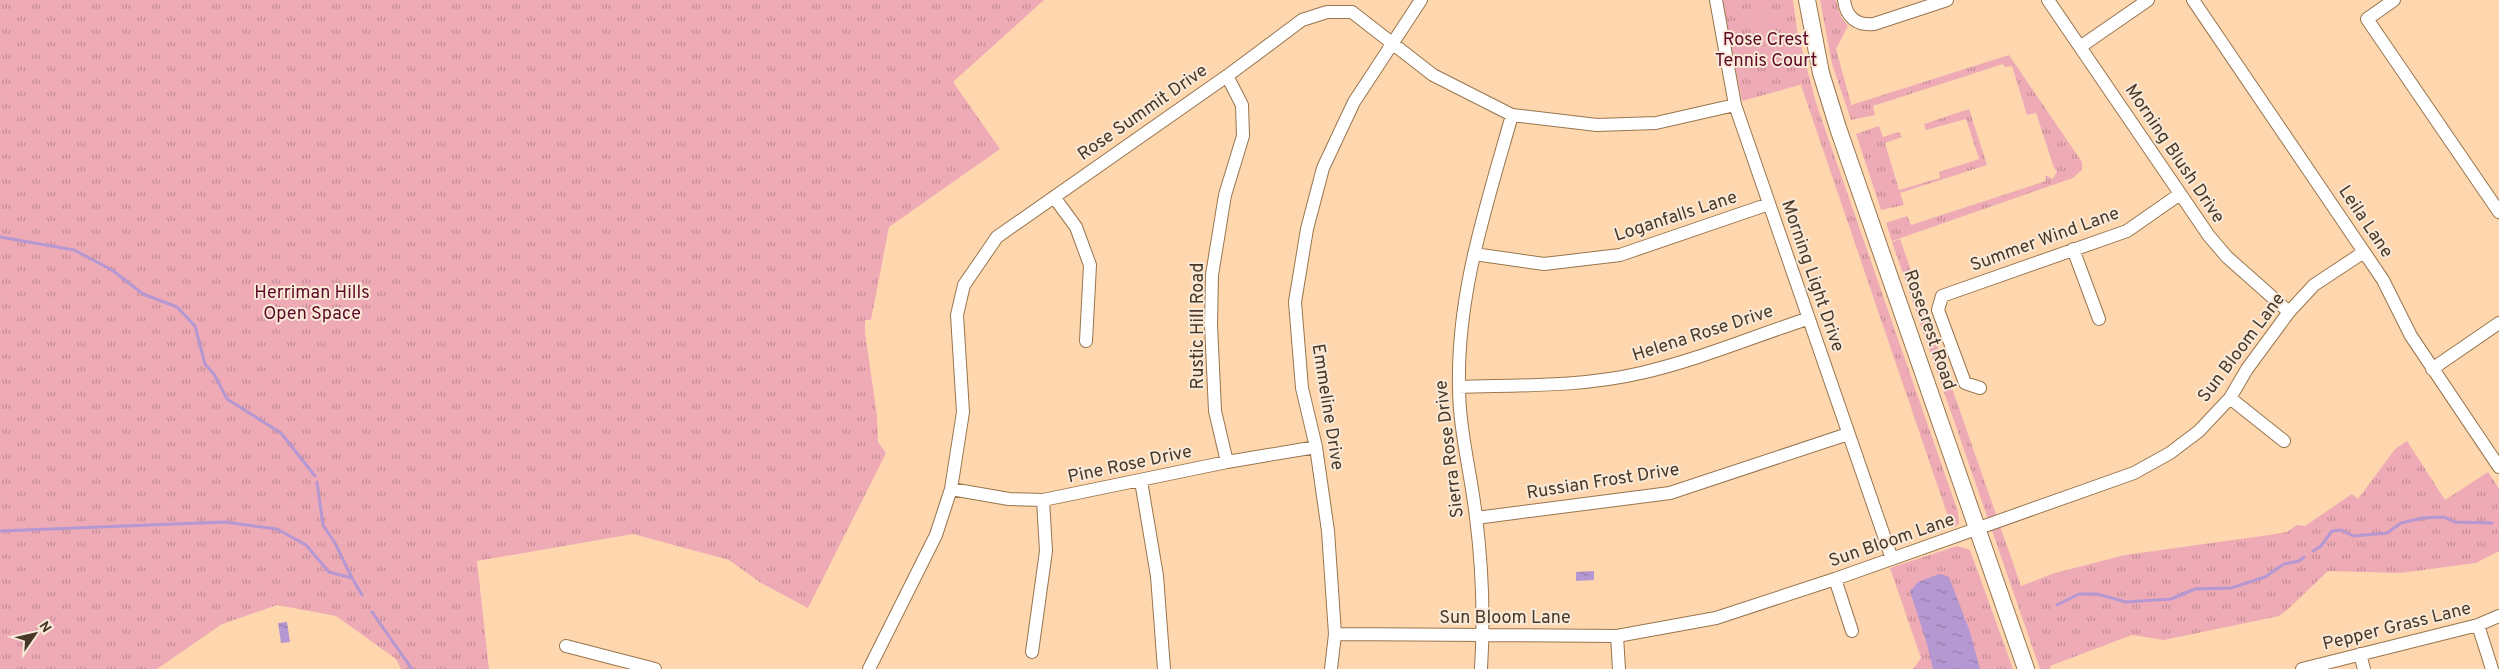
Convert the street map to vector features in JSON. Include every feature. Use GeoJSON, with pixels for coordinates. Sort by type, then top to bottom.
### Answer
{"type":"FeatureCollection","features":[{"type":"Feature","properties":{"kind":"main road","name":"Rosecrest Road"},"geometry":{"type":"LineString","coordinates":[[1807,0],[1821,73],[1838,128],[2026,669]]}},
{"type":"Feature","properties":{"kind":"street","name":"Emmeline Drive"},"geometry":{"type":"LineString","coordinates":[[1331,669],[1335,634],[1328,531],[1316,447],[1302,388],[1295,302],[1307,230],[1324,168],[1354,102],[1421,0]]}},
{"type":"Feature","properties":{"kind":"street","name":"Morning Light Drive"},"geometry":{"type":"LineString","coordinates":[[1716,0],[1735,105],[1807,319],[1892,559]]}},
{"type":"Feature","properties":{"kind":"street"},"geometry":{"type":"LineString","coordinates":[[1844,0],[1845,8],[1852,19],[1865,25],[1874,24],[1947,0]]}},
{"type":"Feature","properties":{"kind":"street","name":"Morning Blush Drive"},"geometry":{"type":"LineString","coordinates":[[2048,0],[2180,194],[2221,250],[2289,312]]}},
{"type":"Feature","properties":{"kind":"street"},"geometry":{"type":"LineString","coordinates":[[2080,46],[2148,0]]}},
{"type":"Feature","properties":{"kind":"street","name":"Leila Lane"},"geometry":{"type":"LineString","coordinates":[[2193,0],[2383,280],[2411,336],[2499,467]]}},
{"type":"Feature","properties":{"kind":"street"},"geometry":{"type":"LineString","coordinates":[[2394,0],[2367,18],[2499,212]]}},
{"type":"Feature","properties":{"kind":"street","name":"Rose Summit Drive"},"geometry":{"type":"LineString","coordinates":[[869,669],[936,535],[951,490],[963,412],[957,314],[964,285],[997,237],[1227,76],[1302,20],[1327,12],[1352,12],[1433,75],[1512,115],[1597,126],[1656,123],[1735,105]]}},
{"type":"Feature","properties":{"kind":"street","name":"Rustic Hill Road"},"geometry":{"type":"LineString","coordinates":[[1227,76],[1242,105],[1243,136],[1225,195],[1212,275],[1211,325],[1215,411],[1227,462]]}},
{"type":"Feature","properties":{"kind":"street","name":"Sierra Rose Drive"},"geometry":{"type":"LineString","coordinates":[[1481,669],[1483,636],[1476,518],[1465,451],[1458,387],[1463,304],[1474,254],[1512,115]]}},
{"type":"Feature","properties":{"kind":"street","name":"Summer Wind Lane"},"geometry":{"type":"LineString","coordinates":[[1980,388],[1965,383],[1938,310],[1942,296],[2127,231],[2180,194]]}},
{"type":"Feature","properties":{"kind":"street"},"geometry":{"type":"LineString","coordinates":[[1054,197],[1076,227],[1090,265],[1086,341]]}},
{"type":"Feature","properties":{"kind":"street","name":"Loganfalls Lane"},"geometry":{"type":"LineString","coordinates":[[1474,254],[1544,264],[1620,255],[1769,204]]}},
{"type":"Feature","properties":{"kind":"street"},"geometry":{"type":"LineString","coordinates":[[2073,250],[2099,319]]}},
{"type":"Feature","properties":{"kind":"street","name":"Sun Bloom Lane"},"geometry":{"type":"LineString","coordinates":[[1335,634],[1618,636],[1716,618],[1978,530],[2134,473],[2170,453],[2199,431],[2230,398],[2247,369],[2289,312],[2314,285],[2364,252]]}},
{"type":"Feature","properties":{"kind":"street","name":"Helena Rose Drive"},"geometry":{"type":"LineString","coordinates":[[1458,387],[1576,382],[1624,377],[1675,364],[1807,319]]}},
{"type":"Feature","properties":{"kind":"street"},"geometry":{"type":"LineString","coordinates":[[2432,369],[2499,324]]}},
{"type":"Feature","properties":{"kind":"street"},"geometry":{"type":"LineString","coordinates":[[2230,398],[2284,441]]}},
{"type":"Feature","properties":{"kind":"street","name":"Russian Frost Drive"},"geometry":{"type":"LineString","coordinates":[[1476,518],[1670,493],[1848,434]]}},
{"type":"Feature","properties":{"kind":"street","name":"Pine Rose Drive"},"geometry":{"type":"LineString","coordinates":[[951,490],[1009,499],[1043,500],[1227,462],[1316,447]]}},
{"type":"Feature","properties":{"kind":"street"},"geometry":{"type":"LineString","coordinates":[[1141,481],[1157,576],[1164,669]]}},
{"type":"Feature","properties":{"kind":"street"},"geometry":{"type":"LineString","coordinates":[[1032,652],[1046,551],[1043,500]]}},
{"type":"Feature","properties":{"kind":"street"},"geometry":{"type":"LineString","coordinates":[[1835,579],[1852,631]]}},
{"type":"Feature","properties":{"kind":"street","name":"Pepper Grass Lane"},"geometry":{"type":"LineString","coordinates":[[2302,669],[2478,625],[2499,616]]}},
{"type":"Feature","properties":{"kind":"street"},"geometry":{"type":"LineString","coordinates":[[2478,625],[2492,669]]}},
{"type":"Feature","properties":{"kind":"street"},"geometry":{"type":"LineString","coordinates":[[1618,636],[1620,669]]}},
{"type":"Feature","properties":{"kind":"street"},"geometry":{"type":"LineString","coordinates":[[566,646],[656,669]]}},
{"type":"Feature","properties":{"kind":"street"},"geometry":{"type":"LineString","coordinates":[[2360,654],[2364,669]]}},
{"type":"Feature","properties":{"kind":"green space","name":"Herriman Hills Open Space"},"geometry":{"type":"Polygon","coordinates":[[[0,0],[1044,0],[953,82],[1000,149],[889,227],[871,320],[865,320],[877,416],[878,442],[886,453],[808,608],[761,583],[729,560],[633,534],[477,561],[489,669],[401,669],[396,659],[336,616],[277,605],[222,624],[157,669],[0,669],[0,0]]]}},
{"type":"Feature","properties":{"kind":"green space","name":"Rose Crest Tennis Court"},"geometry":{"type":"Polygon","coordinates":[[[1722,0],[1793,0],[1797,30],[1816,103],[1958,512],[1959,524],[1952,528],[1801,85],[1803,84],[1742,101],[1722,0]]]}},
{"type":"Feature","properties":{"kind":"green space"},"geometry":{"type":"Polygon","coordinates":[[[1820,0],[1836,0],[1841,17],[1848,26],[1836,49],[1851,104],[1848,106],[2009,55],[2082,162],[2082,170],[2073,178],[1892,241],[1886,223],[1907,216],[1911,225],[2046,181],[2045,175],[2053,179],[2057,171],[2054,168],[2036,113],[2027,115],[2012,66],[2005,67],[2003,64],[1873,106],[1875,115],[1851,120],[1832,64],[1820,0]]]}},
{"type":"Feature","properties":{"kind":"green space"},"geometry":{"type":"Polygon","coordinates":[[[1764,9],[1769,44],[1754,46],[1749,11],[1764,9]]]}},
{"type":"Feature","properties":{"kind":"green space"},"geometry":{"type":"Polygon","coordinates":[[[1969,109],[1987,165],[1900,193],[1904,205],[1881,210],[1856,134],[1879,126],[1883,137],[1899,132],[1902,137],[1885,143],[1899,190],[1940,178],[1939,172],[1979,159],[1966,119],[1926,130],[1924,124],[1969,109]]]}},
{"type":"Feature","properties":{"kind":"green space"},"geometry":{"type":"Polygon","coordinates":[[[1900,239],[2021,586],[2055,573],[2125,555],[2269,535],[2287,532],[2297,525],[2305,526],[2352,494],[2358,499],[2395,449],[2407,441],[2445,500],[2488,472],[2499,489],[2499,551],[2476,563],[2400,573],[2328,571],[2279,616],[2164,640],[2132,635],[2050,666],[2051,669],[2040,669],[1892,242],[1900,239]]]}},
{"type":"Feature","properties":{"kind":"green space"},"geometry":{"type":"Polygon","coordinates":[[[1957,546],[1970,550],[2013,669],[1913,669],[1921,658],[1890,568],[1957,546]]]}},
{"type":"Feature","properties":{"kind":"water"},"geometry":{"type":"Polygon","coordinates":[[[1594,571],[1594,580],[1576,581],[1576,572],[1594,571]]]}},
{"type":"Feature","properties":{"kind":"water"},"geometry":{"type":"Polygon","coordinates":[[[1939,574],[1949,577],[1970,632],[1980,669],[1933,669],[1910,591],[1918,582],[1939,574]]]}},
{"type":"Feature","properties":{"kind":"water"},"geometry":{"type":"Polygon","coordinates":[[[287,622],[290,642],[281,643],[278,623],[287,622]]]}},
{"type":"Feature","properties":{"kind":"waterway"},"geometry":{"type":"LineString","coordinates":[[0,237],[74,250],[112,270],[143,294],[177,307],[195,326],[205,364],[214,374],[227,399],[281,433],[315,476]]}},
{"type":"Feature","properties":{"kind":"waterway"},"geometry":{"type":"LineString","coordinates":[[317,482],[323,525],[335,543],[352,578]]}},
{"type":"Feature","properties":{"kind":"waterway"},"geometry":{"type":"LineString","coordinates":[[2313,551],[2321,546],[2332,531],[2341,530],[2353,536],[2387,533],[2401,523],[2423,518],[2444,517],[2455,522],[2492,523]]}},
{"type":"Feature","properties":{"kind":"waterway"},"geometry":{"type":"LineString","coordinates":[[0,531],[225,522],[277,529],[306,545],[329,572],[352,578],[362,595]]}},
{"type":"Feature","properties":{"kind":"waterway"},"geometry":{"type":"LineString","coordinates":[[2057,605],[2079,594],[2097,594],[2126,602],[2171,599],[2195,589],[2231,588],[2265,577],[2284,564],[2299,561],[2304,557]]}},
{"type":"Feature","properties":{"kind":"waterway"},"geometry":{"type":"LineString","coordinates":[[372,612],[412,669]]}}]}
